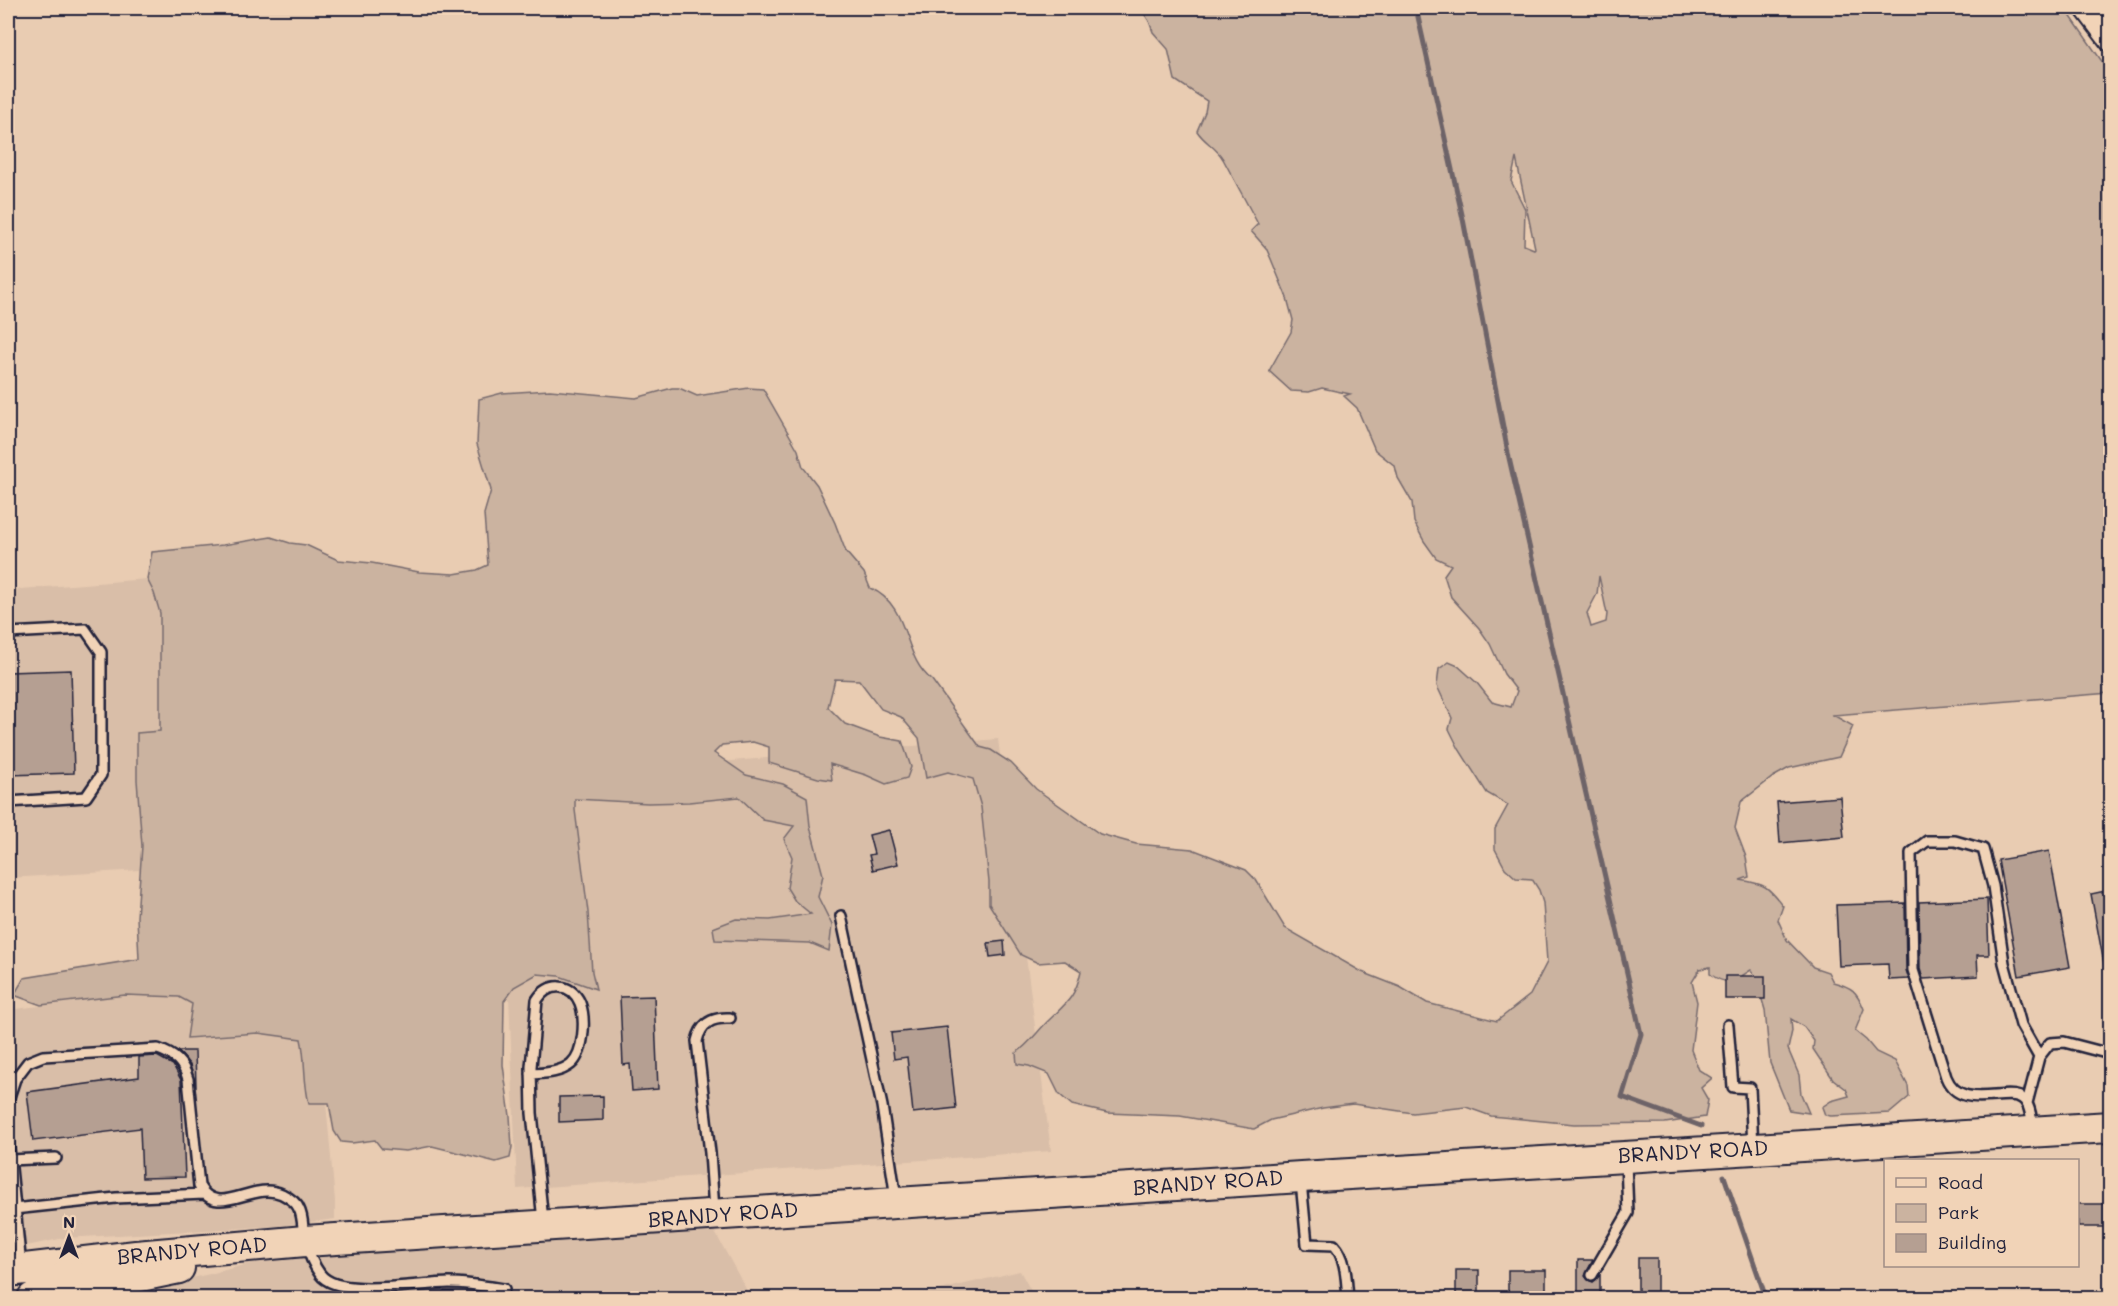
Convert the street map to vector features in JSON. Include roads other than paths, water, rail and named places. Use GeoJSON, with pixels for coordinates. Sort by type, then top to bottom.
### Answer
{"type":"FeatureCollection","features":[{"type":"Feature","properties":{"kind":"main road","name":"BRANDY ROAD"},"geometry":{"type":"LineString","coordinates":[[14,1270],[136,1256],[305,1241],[1626,1156],[2110,1128]]}},
{"type":"Feature","properties":{"kind":"main road","name":"BRANDY ROAD"},"geometry":{"type":"LineString","coordinates":[[33,1299],[305,1241]]}},
{"type":"Feature","properties":{"kind":"street"},"geometry":{"type":"LineString","coordinates":[[2085,8],[2110,41]]}},
{"type":"Feature","properties":{"kind":"lane"},"geometry":{"type":"LineString","coordinates":[[8,633],[85,629],[101,652],[101,775],[86,797],[8,802]]}},
{"type":"Feature","properties":{"kind":"lane"},"geometry":{"type":"LineString","coordinates":[[2034,1132],[2027,1103],[2022,1097],[1963,1095],[1949,1086],[1913,970],[1911,853],[1927,841],[1955,841],[1983,849],[1993,886],[2007,973],[2021,1025],[2039,1057]]}},
{"type":"Feature","properties":{"kind":"lane"},"geometry":{"type":"LineString","coordinates":[[841,916],[882,1106],[896,1204]]}},
{"type":"Feature","properties":{"kind":"lane"},"geometry":{"type":"LineString","coordinates":[[531,1074],[560,1071],[576,1059],[580,1049],[583,1019],[580,1003],[566,988],[558,986],[549,988],[542,992],[537,1000],[531,1074],[532,1113],[543,1226]]}},
{"type":"Feature","properties":{"kind":"lane"},"geometry":{"type":"LineString","coordinates":[[715,1215],[696,1041],[703,1026],[711,1020],[718,1017],[730,1017]]}},
{"type":"Feature","properties":{"kind":"lane"},"geometry":{"type":"LineString","coordinates":[[1728,1025],[1733,1087],[1750,1088],[1753,1149]]}},
{"type":"Feature","properties":{"kind":"lane"},"geometry":{"type":"LineString","coordinates":[[2027,1103],[2039,1057],[2050,1043],[2064,1042],[2110,1054]]}},
{"type":"Feature","properties":{"kind":"lane"},"geometry":{"type":"LineString","coordinates":[[8,1100],[15,1079],[28,1062],[43,1056],[158,1049],[170,1053],[185,1068],[199,1186],[211,1200],[220,1201],[259,1190],[272,1191],[291,1199],[300,1209],[305,1241],[320,1274],[328,1282],[338,1286],[376,1288],[448,1283],[504,1289]]}},
{"type":"Feature","properties":{"kind":"lane"},"geometry":{"type":"LineString","coordinates":[[8,1139],[14,1209],[14,1270]]}},
{"type":"Feature","properties":{"kind":"lane"},"geometry":{"type":"LineString","coordinates":[[1592,1275],[1628,1213],[1626,1156]]}},
{"type":"Feature","properties":{"kind":"lane"},"geometry":{"type":"LineString","coordinates":[[9,1160],[56,1158]]}},
{"type":"Feature","properties":{"kind":"lane"},"geometry":{"type":"LineString","coordinates":[[1301,1177],[1307,1244],[1334,1245],[1339,1250],[1343,1257],[1348,1299]]}},
{"type":"Feature","properties":{"kind":"lane"},"geometry":{"type":"LineString","coordinates":[[14,1209],[116,1198],[204,1194]]}},
{"type":"Feature","properties":{"kind":"waterway"},"geometry":{"type":"LineString","coordinates":[[1416,8],[1463,219],[1509,458],[1641,1034],[1622,1097],[1701,1126]]}},
{"type":"Feature","properties":{"kind":"waterway"},"geometry":{"type":"LineString","coordinates":[[1724,1176],[1766,1298]]}}]}
